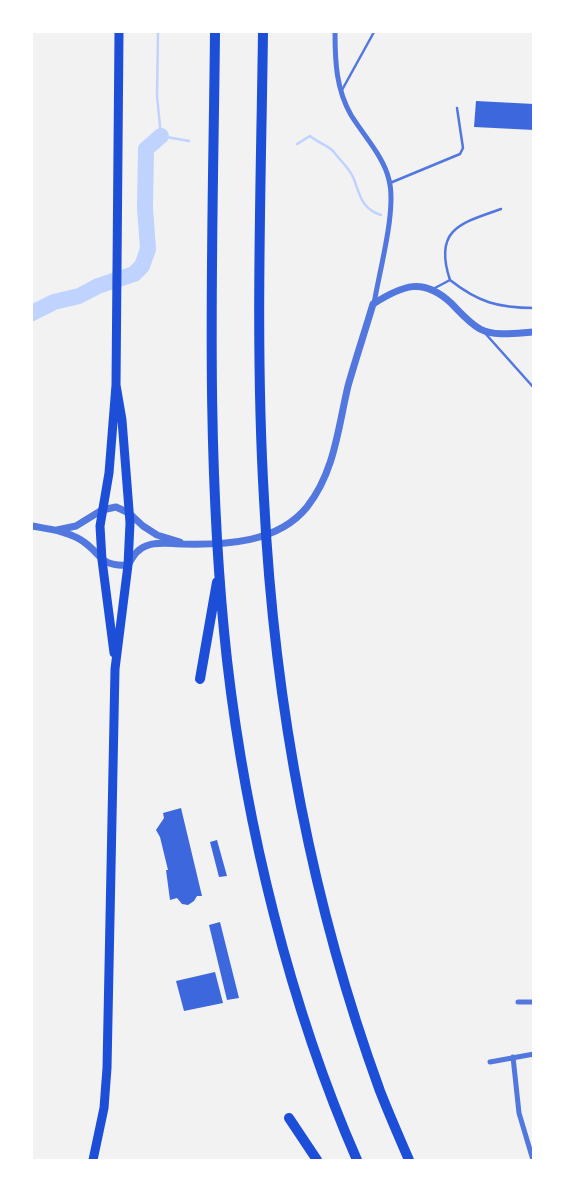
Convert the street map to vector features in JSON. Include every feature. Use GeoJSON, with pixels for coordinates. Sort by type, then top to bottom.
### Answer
{"type":"FeatureCollection","features":[{"type":"Feature","properties":{"kind":"highway"},"geometry":{"type":"LineString","coordinates":[[215,32],[213,269],[216,508],[227,659],[240,745],[273,908],[308,1031],[357,1160]]}},
{"type":"Feature","properties":{"kind":"highway"},"geometry":{"type":"LineString","coordinates":[[263,32],[259,310],[264,499],[278,658],[289,742],[313,862],[342,974],[380,1091],[409,1160]]}},
{"type":"Feature","properties":{"kind":"highway"},"geometry":{"type":"LineString","coordinates":[[200,679],[220,566]]}},
{"type":"Feature","properties":{"kind":"highway"},"geometry":{"type":"LineString","coordinates":[[289,1118],[317,1160]]}},
{"type":"Feature","properties":{"kind":"main road"},"geometry":{"type":"LineString","coordinates":[[116,669],[102,561],[102,510],[109,474],[116,385],[119,32]]}},
{"type":"Feature","properties":{"kind":"main road"},"geometry":{"type":"LineString","coordinates":[[93,1160],[104,1108],[108,1042],[116,669],[128,565],[129,513],[122,420],[116,385]]}},
{"type":"Feature","properties":{"kind":"street"},"geometry":{"type":"LineString","coordinates":[[32,526],[82,540],[109,565],[128,565],[136,552],[148,545],[231,544],[258,538],[288,523],[305,510],[326,475],[334,453],[348,386],[373,304],[390,209],[390,183],[384,166],[340,93],[334,32]]}},
{"type":"Feature","properties":{"kind":"street"},"geometry":{"type":"LineString","coordinates":[[373,304],[399,288],[420,285],[433,289],[482,330],[502,334],[534,332]]}},
{"type":"Feature","properties":{"kind":"street"},"geometry":{"type":"LineString","coordinates":[[56,531],[76,526],[102,510],[116,508],[129,513],[157,535],[187,545]]}},
{"type":"Feature","properties":{"kind":"street"},"geometry":{"type":"LineString","coordinates":[[518,1002],[534,1002]]}},
{"type":"Feature","properties":{"kind":"street"},"geometry":{"type":"LineString","coordinates":[[490,1062],[534,1054]]}},
{"type":"Feature","properties":{"kind":"street"},"geometry":{"type":"LineString","coordinates":[[513,1057],[519,1113],[533,1160]]}},
{"type":"Feature","properties":{"kind":"lane"},"geometry":{"type":"LineString","coordinates":[[340,93],[374,32]]}},
{"type":"Feature","properties":{"kind":"lane"},"geometry":{"type":"LineString","coordinates":[[390,183],[460,154],[463,148],[457,108]]}},
{"type":"Feature","properties":{"kind":"lane"},"geometry":{"type":"LineString","coordinates":[[502,209],[471,218],[451,234],[443,253],[450,280],[469,296],[486,303],[534,308]]}},
{"type":"Feature","properties":{"kind":"lane"},"geometry":{"type":"LineString","coordinates":[[433,289],[450,280]]}},
{"type":"Feature","properties":{"kind":"lane"},"geometry":{"type":"LineString","coordinates":[[482,330],[534,388]]}},
{"type":"Feature","properties":{"kind":"building"},"geometry":{"type":"Polygon","coordinates":[[[476,101],[534,104],[534,130],[474,127],[476,101]]]}},
{"type":"Feature","properties":{"kind":"building"},"geometry":{"type":"Polygon","coordinates":[[[181,808],[202,896],[197,896],[188,905],[182,904],[177,898],[170,900],[168,870],[156,830],[164,818],[163,813],[181,808]]]}},
{"type":"Feature","properties":{"kind":"building"},"geometry":{"type":"Polygon","coordinates":[[[217,840],[227,876],[219,877],[210,842],[217,840]]]}},
{"type":"Feature","properties":{"kind":"building"},"geometry":{"type":"Polygon","coordinates":[[[220,922],[239,998],[227,1000],[209,925],[220,922]]]}},
{"type":"Feature","properties":{"kind":"building"},"geometry":{"type":"Polygon","coordinates":[[[215,972],[223,1003],[184,1011],[176,981],[215,972]]]}},
{"type":"Feature","properties":{"kind":"waterway"},"geometry":{"type":"LineString","coordinates":[[158,32],[157,96],[161,136],[189,141]]}},
{"type":"Feature","properties":{"kind":"waterway"},"geometry":{"type":"LineString","coordinates":[[32,313],[54,302],[79,296],[98,286],[134,274],[142,266],[148,249],[145,208],[146,149],[161,136]]}},
{"type":"Feature","properties":{"kind":"waterway"},"geometry":{"type":"LineString","coordinates":[[297,144],[310,136],[331,149],[351,174],[365,205],[381,215]]}}]}
